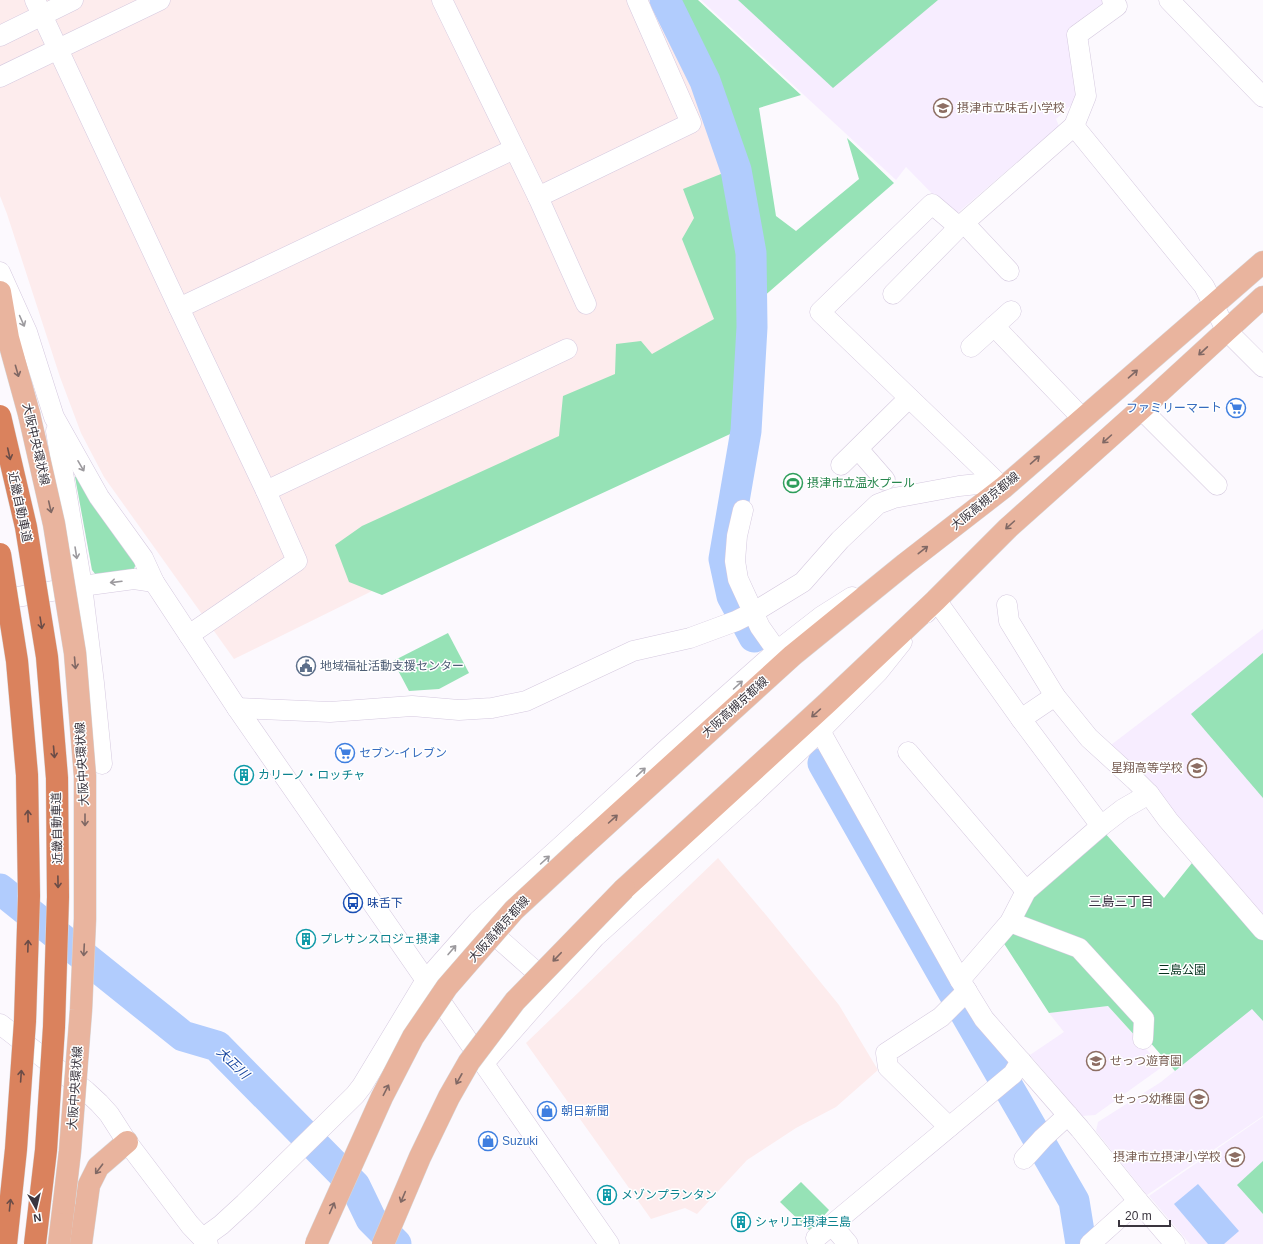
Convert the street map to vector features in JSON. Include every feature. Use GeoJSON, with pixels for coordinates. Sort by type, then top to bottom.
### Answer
{"type":"FeatureCollection","features":[{"type":"Feature","properties":{"kind":"highway","name":"近畿自動車道"},"geometry":{"type":"LineString","coordinates":[[0,416],[26,527],[47,656],[56,778],[58,897],[54,1027],[46,1150],[35,1244]]}},
{"type":"Feature","properties":{"kind":"highway"},"geometry":{"type":"LineString","coordinates":[[0,554],[18,668],[27,774],[29,896],[25,1028],[16,1149],[6,1244]]}},
{"type":"Feature","properties":{"kind":"main road","name":"大阪高槻京都線"},"geometry":{"type":"LineString","coordinates":[[316,1244],[382,1097],[413,1037],[447,987],[514,910],[793,654],[1082,418],[1263,262]]}},
{"type":"Feature","properties":{"kind":"main road","name":"大阪中央環状線"},"geometry":{"type":"LineString","coordinates":[[0,292],[8,338],[29,414],[54,524],[75,653],[85,776],[85,919],[81,1003],[70,1151],[60,1244]]}},
{"type":"Feature","properties":{"kind":"main road"},"geometry":{"type":"LineString","coordinates":[[383,1244],[420,1157],[449,1097],[469,1062],[515,1001],[624,889],[827,703],[936,600],[1008,528],[1263,297]]}},
{"type":"Feature","properties":{"kind":"main road"},"geometry":{"type":"LineString","coordinates":[[81,1244],[89,1185],[98,1167],[127,1142]]}},
{"type":"Feature","properties":{"kind":"street"},"geometry":{"type":"LineString","coordinates":[[0,36],[39,8],[73,0]]}},
{"type":"Feature","properties":{"kind":"street"},"geometry":{"type":"LineString","coordinates":[[0,77],[160,0]]}},
{"type":"Feature","properties":{"kind":"street"},"geometry":{"type":"LineString","coordinates":[[442,0],[538,198],[586,304]]}},
{"type":"Feature","properties":{"kind":"street"},"geometry":{"type":"LineString","coordinates":[[538,198],[691,123],[637,0]]}},
{"type":"Feature","properties":{"kind":"street"},"geometry":{"type":"LineString","coordinates":[[893,294],[962,225],[1074,126],[1086,96],[1077,35],[1117,6],[1112,0]]}},
{"type":"Feature","properties":{"kind":"street"},"geometry":{"type":"LineString","coordinates":[[1170,0],[1263,97]]}},
{"type":"Feature","properties":{"kind":"street"},"geometry":{"type":"LineString","coordinates":[[39,8],[266,491],[297,561],[189,635]]}},
{"type":"Feature","properties":{"kind":"street"},"geometry":{"type":"LineString","coordinates":[[1074,126],[1204,286],[1226,330],[1263,367]]}},
{"type":"Feature","properties":{"kind":"street"},"geometry":{"type":"LineString","coordinates":[[179,308],[514,149]]}},
{"type":"Feature","properties":{"kind":"street"},"geometry":{"type":"LineString","coordinates":[[999,485],[820,312],[932,204],[962,225],[1009,270]]}},
{"type":"Feature","properties":{"kind":"street"},"geometry":{"type":"LineString","coordinates":[[0,272],[27,332],[54,417],[82,586],[102,764]]}},
{"type":"Feature","properties":{"kind":"street"},"geometry":{"type":"LineString","coordinates":[[972,347],[1011,311]]}},
{"type":"Feature","properties":{"kind":"street"},"geometry":{"type":"LineString","coordinates":[[994,326],[1082,418]]}},
{"type":"Feature","properties":{"kind":"street"},"geometry":{"type":"LineString","coordinates":[[266,491],[567,349]]}},
{"type":"Feature","properties":{"kind":"street"},"geometry":{"type":"LineString","coordinates":[[841,465],[909,398]]}},
{"type":"Feature","properties":{"kind":"street"},"geometry":{"type":"LineString","coordinates":[[1141,409],[1217,485]]}},
{"type":"Feature","properties":{"kind":"street"},"geometry":{"type":"LineString","coordinates":[[54,417],[98,497],[143,558],[154,582],[237,708],[609,1244]]}},
{"type":"Feature","properties":{"kind":"street"},"geometry":{"type":"LineString","coordinates":[[858,449],[885,480]]}},
{"type":"Feature","properties":{"kind":"street"},"geometry":{"type":"LineString","coordinates":[[237,708],[330,712],[412,706],[459,710],[492,708],[526,701],[633,651],[690,638],[746,616],[803,582],[840,540],[878,504],[894,498],[959,486],[999,485]]}},
{"type":"Feature","properties":{"kind":"street"},"geometry":{"type":"LineString","coordinates":[[743,510],[737,536],[735,561],[746,616],[760,626],[777,650]]}},
{"type":"Feature","properties":{"kind":"street"},"geometry":{"type":"LineString","coordinates":[[0,1024],[86,1091],[99,1103],[109,1114],[127,1142],[190,1225],[206,1241],[362,1086],[426,980],[478,921],[777,650],[822,616],[905,564]]}},
{"type":"Feature","properties":{"kind":"street"},"geometry":{"type":"LineString","coordinates":[[0,600],[134,579],[154,582]]}},
{"type":"Feature","properties":{"kind":"street"},"geometry":{"type":"LineString","coordinates":[[484,1063],[595,938],[748,799],[820,731],[878,672],[936,600],[1021,719],[1101,826]]}},
{"type":"Feature","properties":{"kind":"street"},"geometry":{"type":"LineString","coordinates":[[1007,605],[1009,621],[1055,696],[1089,738],[1149,794],[1168,820],[1263,930]]}},
{"type":"Feature","properties":{"kind":"street"},"geometry":{"type":"LineString","coordinates":[[1021,719],[1055,696]]}},
{"type":"Feature","properties":{"kind":"street"},"geometry":{"type":"LineString","coordinates":[[820,731],[961,992],[1068,1114],[1138,1201],[1176,1244]]}},
{"type":"Feature","properties":{"kind":"street"},"geometry":{"type":"LineString","coordinates":[[908,752],[1026,891]]}},
{"type":"Feature","properties":{"kind":"street"},"geometry":{"type":"LineString","coordinates":[[949,1127],[888,1067],[886,1053],[940,1017],[961,992],[1010,922],[1026,891],[1101,826],[1123,809],[1149,794]]}},
{"type":"Feature","properties":{"kind":"street"},"geometry":{"type":"LineString","coordinates":[[478,921],[552,986]]}},
{"type":"Feature","properties":{"kind":"street"},"geometry":{"type":"LineString","coordinates":[[1010,922],[1079,948],[1144,1019],[1143,1039]]}},
{"type":"Feature","properties":{"kind":"street"},"geometry":{"type":"LineString","coordinates":[[816,1238],[1005,1081],[1013,1074],[1021,1061]]}},
{"type":"Feature","properties":{"kind":"street"},"geometry":{"type":"LineString","coordinates":[[1034,1149],[1068,1114]]}},
{"type":"Feature","properties":{"kind":"street"},"geometry":{"type":"LineString","coordinates":[[1090,1243],[1138,1201]]}},
{"type":"Feature","properties":{"kind":"street"},"geometry":{"type":"LineString","coordinates":[[832,1225],[848,1244]]}},
{"type":"Feature","properties":{"kind":"shaded area"},"geometry":{"type":"Polygon","coordinates":[[[0,0],[649,0],[697,99],[720,165],[740,313],[725,417],[234,659],[104,477],[81,433],[60,377],[0,196],[0,0]]]}},
{"type":"Feature","properties":{"kind":"shaded area","name":"摂津市立味舌小学校"},"geometry":{"type":"Polygon","coordinates":[[[701,0],[1104,0],[1107,5],[1071,32],[1079,98],[1056,119],[1059,126],[954,216],[906,167],[896,180],[701,0]]]}},
{"type":"Feature","properties":{"kind":"shaded area","name":"星翔高等学校"},"geometry":{"type":"Polygon","coordinates":[[[1263,629],[1263,923],[1107,748],[1263,629]]]}},
{"type":"Feature","properties":{"kind":"shaded area"},"geometry":{"type":"Polygon","coordinates":[[[718,858],[839,1005],[878,1070],[836,1107],[796,1128],[747,1160],[697,1214],[685,1208],[651,1219],[526,1043],[718,858]]]}},
{"type":"Feature","properties":{"kind":"shaded area","name":"せっつ遊育園"},"geometry":{"type":"Polygon","coordinates":[[[1108,1006],[1162,1067],[1095,1115],[1082,1116],[1030,1055],[1064,1032],[1049,1013],[1108,1006]]]}},
{"type":"Feature","properties":{"kind":"shaded area","name":"せっつ幼稚園"},"geometry":{"type":"Polygon","coordinates":[[[1252,1008],[1263,1021],[1263,1116],[1147,1195],[1096,1131],[1098,1122],[1161,1082],[1252,1008]]]}},
{"type":"Feature","properties":{"kind":"shaded area","name":"摂津市立摂津小学校"},"geometry":{"type":"Polygon","coordinates":[[[1263,1117],[1263,1244],[1190,1244],[1149,1196],[1263,1117]]]}},
{"type":"Feature","properties":{"kind":"green space"},"geometry":{"type":"Polygon","coordinates":[[[670,0],[698,0],[801,95],[759,108],[776,216],[796,231],[859,179],[847,138],[894,183],[762,298],[740,166],[709,79],[670,0]]]}},
{"type":"Feature","properties":{"kind":"green space"},"geometry":{"type":"Polygon","coordinates":[[[738,0],[938,0],[833,88],[738,0]]]}},
{"type":"Feature","properties":{"kind":"green space"},"geometry":{"type":"Polygon","coordinates":[[[726,172],[742,252],[745,327],[741,429],[382,595],[349,582],[335,545],[362,526],[559,436],[563,396],[615,374],[616,344],[641,341],[652,354],[714,319],[682,239],[694,218],[683,189],[726,172]]]}},
{"type":"Feature","properties":{"kind":"green space"},"geometry":{"type":"Polygon","coordinates":[[[78,476],[136,563],[134,569],[96,575],[92,570],[75,477],[78,476]]]}},
{"type":"Feature","properties":{"kind":"green space"},"geometry":{"type":"Polygon","coordinates":[[[448,633],[469,673],[439,689],[409,691],[393,661],[448,633]]]}},
{"type":"Feature","properties":{"kind":"green space"},"geometry":{"type":"Polygon","coordinates":[[[1263,653],[1263,798],[1191,714],[1263,653]]]}},
{"type":"Feature","properties":{"kind":"green space","name":"三島公園"},"geometry":{"type":"Polygon","coordinates":[[[1103,831],[1164,898],[1196,858],[1263,935],[1263,1021],[1252,1009],[1175,1071],[1142,1033],[1137,1038],[1108,1006],[1049,1013],[1003,942],[1035,894],[1103,831]]]}},
{"type":"Feature","properties":{"kind":"green space"},"geometry":{"type":"Polygon","coordinates":[[[1263,1161],[1263,1214],[1237,1185],[1263,1161]]]}},
{"type":"Feature","properties":{"kind":"green space"},"geometry":{"type":"Polygon","coordinates":[[[801,1182],[829,1210],[810,1231],[780,1202],[801,1182]]]}},
{"type":"Feature","properties":{"kind":"water"},"geometry":{"type":"Polygon","coordinates":[[[1198,1184],[1239,1231],[1224,1244],[1208,1244],[1174,1204],[1198,1184]]]}},
{"type":"Feature","properties":{"kind":"waterway"},"geometry":{"type":"LineString","coordinates":[[665,0],[705,81],[736,170],[751,253],[752,327],[746,431],[724,559],[732,596],[754,637]]}},
{"type":"Feature","properties":{"kind":"waterway"},"geometry":{"type":"LineString","coordinates":[[823,763],[1074,1201],[1081,1244]]}},
{"type":"Feature","properties":{"kind":"waterway","name":"大正川"},"geometry":{"type":"LineString","coordinates":[[0,889],[183,1036],[217,1046],[355,1186],[371,1219],[396,1244]]}},
{"type":"Feature","properties":{"kind":"place","name":"摂津市立味舌小学校"},"geometry":{"type":"Point","coordinates":[943,108]}},
{"type":"Feature","properties":{"kind":"place","name":"ファミリーマート"},"geometry":{"type":"Point","coordinates":[1236,408]}},
{"type":"Feature","properties":{"kind":"place","name":"摂津市立温水プール"},"geometry":{"type":"Point","coordinates":[793,483]}},
{"type":"Feature","properties":{"kind":"place","name":"地域福祉活動支援センター"},"geometry":{"type":"Point","coordinates":[306,666]}},
{"type":"Feature","properties":{"kind":"place","name":"セブン-イレブン"},"geometry":{"type":"Point","coordinates":[345,753]}},
{"type":"Feature","properties":{"kind":"place","name":"星翔高等学校"},"geometry":{"type":"Point","coordinates":[1197,768]}},
{"type":"Feature","properties":{"kind":"place","name":"カリーノ・ロッチャ"},"geometry":{"type":"Point","coordinates":[244,775]}},
{"type":"Feature","properties":{"kind":"place","name":"味舌下"},"geometry":{"type":"Point","coordinates":[353,903]}},
{"type":"Feature","properties":{"kind":"place","name":"プレサンスロジェ摂津"},"geometry":{"type":"Point","coordinates":[306,939]}},
{"type":"Feature","properties":{"kind":"place","name":"せっつ遊育園"},"geometry":{"type":"Point","coordinates":[1096,1061]}},
{"type":"Feature","properties":{"kind":"place","name":"せっつ幼稚園"},"geometry":{"type":"Point","coordinates":[1199,1099]}},
{"type":"Feature","properties":{"kind":"place","name":"朝日新聞"},"geometry":{"type":"Point","coordinates":[547,1111]}},
{"type":"Feature","properties":{"kind":"place","name":"Suzuki"},"geometry":{"type":"Point","coordinates":[488,1141]}},
{"type":"Feature","properties":{"kind":"place","name":"摂津市立摂津小学校"},"geometry":{"type":"Point","coordinates":[1235,1157]}},
{"type":"Feature","properties":{"kind":"place","name":"メゾンプランタン"},"geometry":{"type":"Point","coordinates":[607,1195]}},
{"type":"Feature","properties":{"kind":"place","name":"シャリエ摂津三島"},"geometry":{"type":"Point","coordinates":[741,1222]}},
{"type":"Feature","properties":{"kind":"district","name":"三島三丁目"},"geometry":{"type":"Point","coordinates":[1121,901]}}]}
